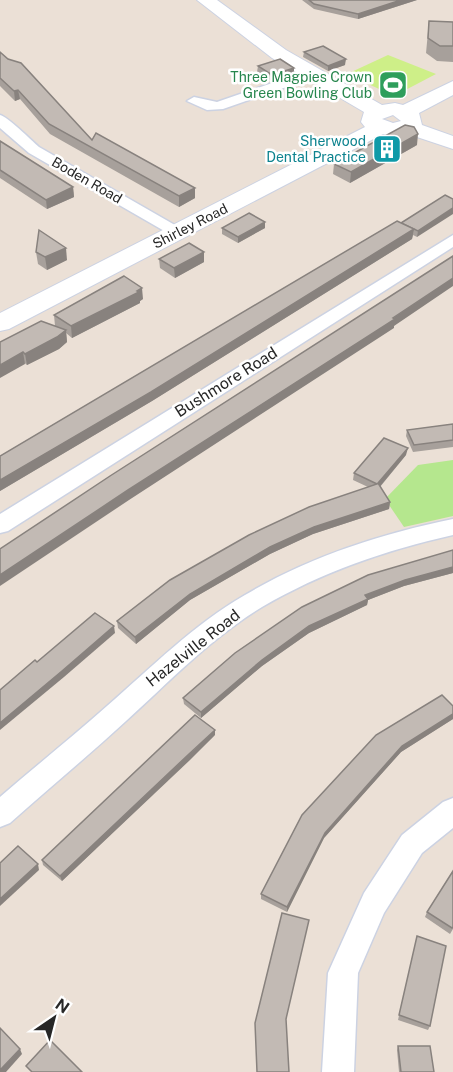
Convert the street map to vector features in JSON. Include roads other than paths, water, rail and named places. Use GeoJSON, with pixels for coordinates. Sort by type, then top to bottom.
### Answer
{"type":"FeatureCollection","features":[{"type":"Feature","properties":{"kind":"street"},"geometry":{"type":"LineString","coordinates":[[206,0],[279,54],[313,73],[379,119],[398,129],[407,119],[453,87]]}},
{"type":"Feature","properties":{"kind":"street"},"geometry":{"type":"LineString","coordinates":[[194,101],[207,106],[218,105],[313,73]]}},
{"type":"Feature","properties":{"kind":"street","name":"Boden Road"},"geometry":{"type":"LineString","coordinates":[[0,119],[7,137],[179,232]]}},
{"type":"Feature","properties":{"kind":"street","name":"Shirley Road"},"geometry":{"type":"LineString","coordinates":[[0,323],[179,232],[379,119]]}},
{"type":"Feature","properties":{"kind":"street"},"geometry":{"type":"LineString","coordinates":[[407,119],[453,143]]}},
{"type":"Feature","properties":{"kind":"street","name":"Bushmore Road"},"geometry":{"type":"LineString","coordinates":[[0,525],[453,240]]}},
{"type":"Feature","properties":{"kind":"street","name":"Hazelville Road"},"geometry":{"type":"LineString","coordinates":[[0,814],[179,655],[228,618],[285,584],[351,553],[406,536],[453,526]]}},
{"type":"Feature","properties":{"kind":"street"},"geometry":{"type":"LineString","coordinates":[[338,1072],[343,972],[374,903],[411,844],[453,811]]}},
{"type":"Feature","properties":{"kind":"place","name":"Three Magpies Crown Green Bowling Club"},"geometry":{"type":"Point","coordinates":[393,85]}},
{"type":"Feature","properties":{"kind":"place","name":"Sherwood Dental Practice"},"geometry":{"type":"Point","coordinates":[387,149]}}]}
